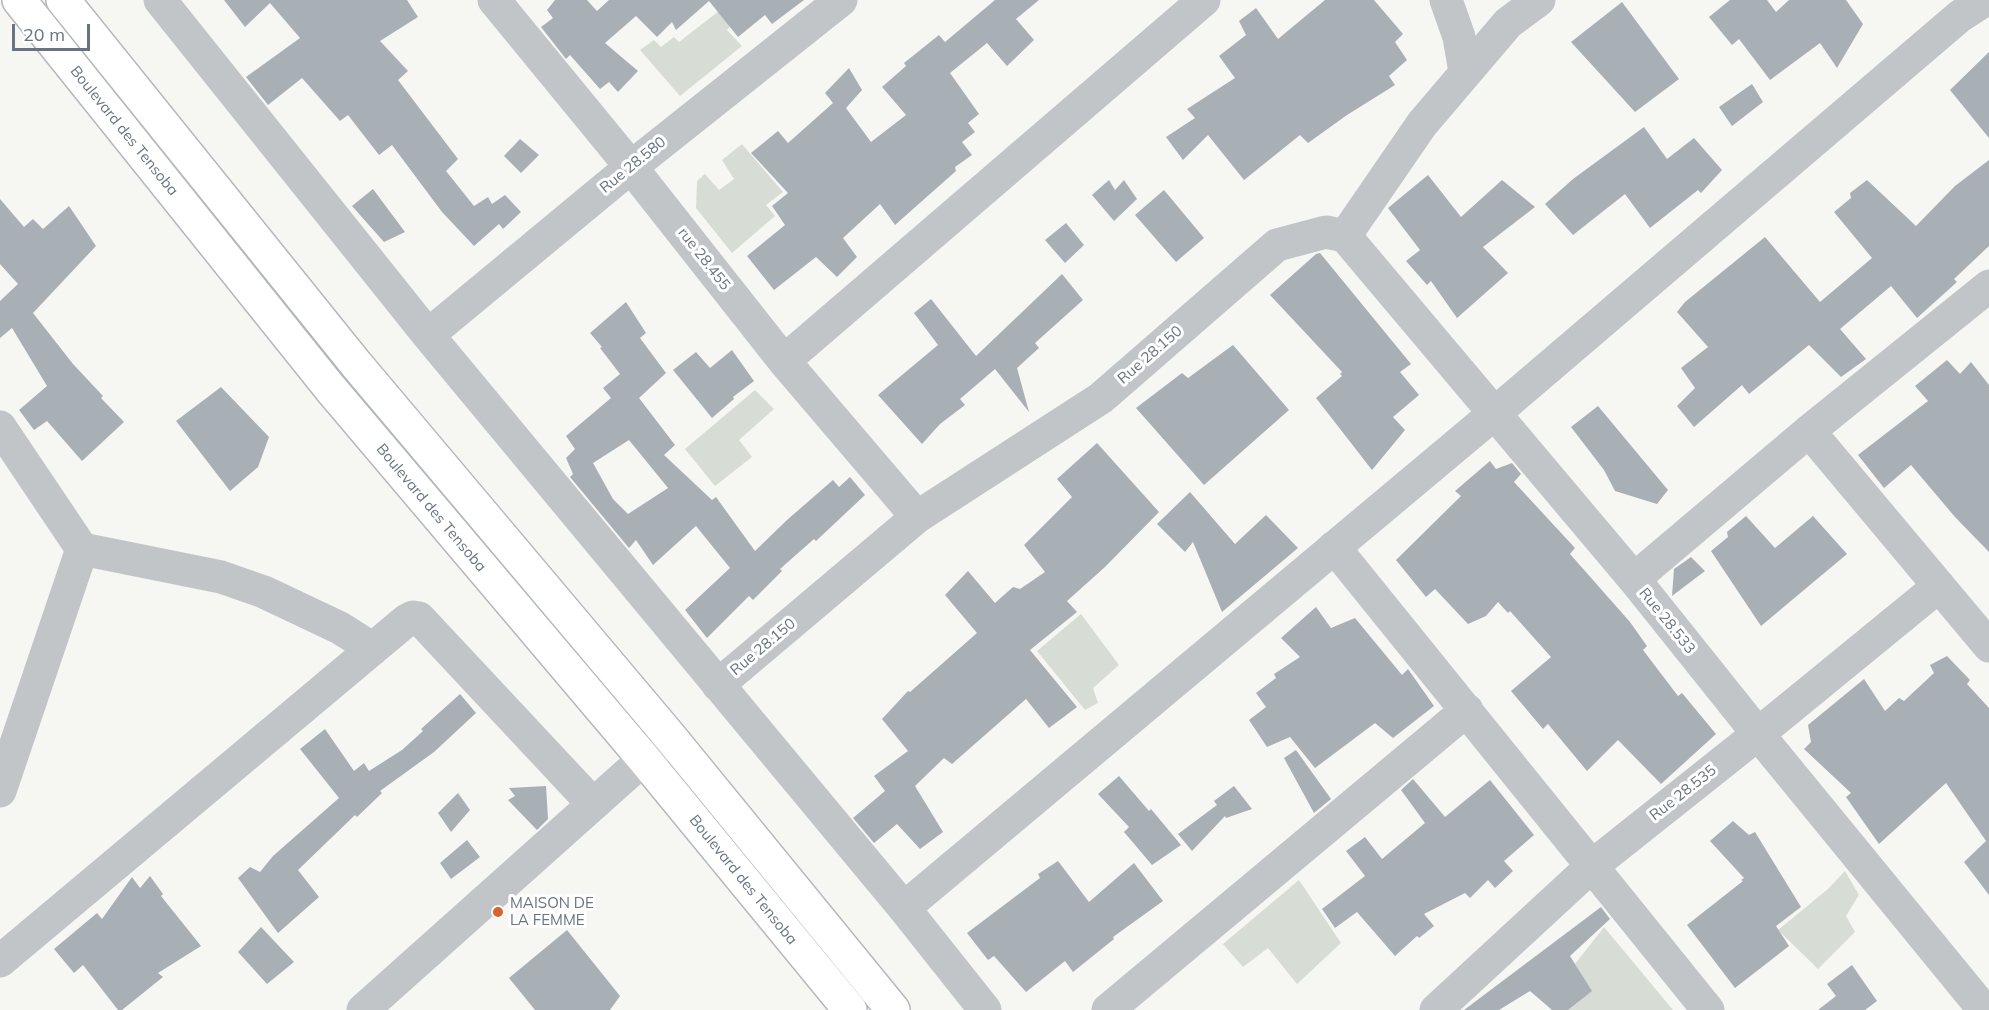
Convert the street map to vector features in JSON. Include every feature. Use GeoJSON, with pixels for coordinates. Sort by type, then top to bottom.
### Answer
{"type":"FeatureCollection","features":[{"type":"Feature","properties":{"kind":"main road","name":"Boulevard des Tensoba"},"geometry":{"type":"LineString","coordinates":[[19,0],[330,388],[644,759],[850,1010]]}},
{"type":"Feature","properties":{"kind":"main road"},"geometry":{"type":"LineString","coordinates":[[63,0],[356,364],[671,738],[893,1010]]}},
{"type":"Feature","properties":{"kind":"street"},"geometry":{"type":"LineString","coordinates":[[160,0],[428,335],[904,908],[985,1010]]}},
{"type":"Feature","properties":{"kind":"street","name":"rue 28.455"},"geometry":{"type":"LineString","coordinates":[[494,0],[631,167],[784,361],[917,516]]}},
{"type":"Feature","properties":{"kind":"street","name":"Rue 28.580"},"geometry":{"type":"LineString","coordinates":[[428,335],[631,167],[842,0]]}},
{"type":"Feature","properties":{"kind":"street"},"geometry":{"type":"LineString","coordinates":[[784,361],[1204,0]]}},
{"type":"Feature","properties":{"kind":"street"},"geometry":{"type":"LineString","coordinates":[[1446,0],[1459,37],[1466,72]]}},
{"type":"Feature","properties":{"kind":"street"},"geometry":{"type":"LineString","coordinates":[[1345,236],[1422,124],[1508,23],[1539,0]]}},
{"type":"Feature","properties":{"kind":"street"},"geometry":{"type":"LineString","coordinates":[[904,908],[1494,413],[1963,5]]}},
{"type":"Feature","properties":{"kind":"street","name":"Rue 28.150"},"geometry":{"type":"LineString","coordinates":[[718,685],[917,516],[1101,398],[1277,245],[1326,232],[1345,236]]}},
{"type":"Feature","properties":{"kind":"street","name":"Rue 28.533"},"geometry":{"type":"LineString","coordinates":[[1345,236],[1634,579],[1758,735],[1984,1010]]}},
{"type":"Feature","properties":{"kind":"street"},"geometry":{"type":"LineString","coordinates":[[1634,579],[1809,431],[1988,288]]}},
{"type":"Feature","properties":{"kind":"street"},"geometry":{"type":"LineString","coordinates":[[1,430],[82,549],[220,577],[264,592],[340,628],[373,649]]}},
{"type":"Feature","properties":{"kind":"street"},"geometry":{"type":"LineString","coordinates":[[1809,431],[1989,646]]}},
{"type":"Feature","properties":{"kind":"street"},"geometry":{"type":"LineString","coordinates":[[1334,547],[1708,1010]]}},
{"type":"Feature","properties":{"kind":"street"},"geometry":{"type":"LineString","coordinates":[[0,791],[82,549]]}},
{"type":"Feature","properties":{"kind":"street","name":"Rue 28.535"},"geometry":{"type":"LineString","coordinates":[[1436,1010],[1592,866],[1758,735],[1939,586]]}},
{"type":"Feature","properties":{"kind":"street"},"geometry":{"type":"LineString","coordinates":[[0,961],[413,617],[419,618],[593,804]]}},
{"type":"Feature","properties":{"kind":"street"},"geometry":{"type":"LineString","coordinates":[[1108,1010],[1467,710]]}},
{"type":"Feature","properties":{"kind":"street"},"geometry":{"type":"LineString","coordinates":[[363,1010],[593,804],[671,738]]}},
{"type":"Feature","properties":{"kind":"shaded area"},"geometry":{"type":"Polygon","coordinates":[[[724,7],[736,20],[727,30],[742,46],[680,96],[640,50],[654,40],[661,47],[674,37],[679,42],[724,7]]]}},
{"type":"Feature","properties":{"kind":"shaded area"},"geometry":{"type":"Polygon","coordinates":[[[742,144],[783,192],[766,205],[775,216],[732,253],[696,208],[697,181],[705,174],[719,190],[734,179],[722,160],[742,144]]]}},
{"type":"Feature","properties":{"kind":"shaded area"},"geometry":{"type":"Polygon","coordinates":[[[755,390],[774,409],[739,440],[752,457],[715,486],[685,449],[755,390]]]}},
{"type":"Feature","properties":{"kind":"shaded area"},"geometry":{"type":"Polygon","coordinates":[[[1081,614],[1119,665],[1093,688],[1098,703],[1085,710],[1037,651],[1081,614]]]}},
{"type":"Feature","properties":{"kind":"shaded area"},"geometry":{"type":"Polygon","coordinates":[[[1845,871],[1859,895],[1846,916],[1855,932],[1818,969],[1778,930],[1828,889],[1845,871]]]}},
{"type":"Feature","properties":{"kind":"shaded area"},"geometry":{"type":"Polygon","coordinates":[[[1299,880],[1341,943],[1297,984],[1268,948],[1243,967],[1223,944],[1299,880]]]}},
{"type":"Feature","properties":{"kind":"shaded area"},"geometry":{"type":"Polygon","coordinates":[[[1604,927],[1673,1010],[1568,1010],[1591,991],[1575,964],[1604,927]]]}},
{"type":"Feature","properties":{"kind":"building"},"geometry":{"type":"Polygon","coordinates":[[[224,0],[407,0],[418,17],[380,41],[408,71],[398,80],[458,159],[446,171],[474,206],[488,197],[492,204],[505,195],[521,212],[503,229],[499,224],[474,246],[442,212],[392,145],[379,155],[348,115],[340,121],[302,78],[268,105],[246,77],[300,38],[270,3],[245,27],[224,0]]]}},
{"type":"Feature","properties":{"kind":"building"},"geometry":{"type":"Polygon","coordinates":[[[555,0],[587,0],[597,11],[609,0],[804,0],[772,24],[765,15],[738,37],[709,1],[676,30],[672,22],[657,37],[636,16],[605,43],[638,71],[618,92],[609,82],[600,89],[570,55],[566,59],[541,27],[553,18],[547,10],[555,0]]]}},
{"type":"Feature","properties":{"kind":"building"},"geometry":{"type":"Polygon","coordinates":[[[995,0],[1039,0],[1016,19],[1034,40],[1007,66],[987,43],[950,73],[979,114],[968,123],[975,132],[962,142],[972,155],[955,167],[956,171],[895,225],[880,204],[843,238],[857,257],[837,277],[816,257],[774,290],[747,256],[785,225],[772,206],[788,193],[751,153],[778,131],[788,143],[833,103],[825,93],[849,68],[862,90],[846,108],[871,142],[906,115],[882,87],[906,66],[904,63],[939,35],[945,42],[995,0]]]}},
{"type":"Feature","properties":{"kind":"building"},"geometry":{"type":"Polygon","coordinates":[[[1325,0],[1374,0],[1403,34],[1395,42],[1407,60],[1389,76],[1395,85],[1308,143],[1300,135],[1244,180],[1208,135],[1183,160],[1166,137],[1195,118],[1187,109],[1235,78],[1219,56],[1246,35],[1239,21],[1256,8],[1278,39],[1325,0]]]}},
{"type":"Feature","properties":{"kind":"building"},"geometry":{"type":"Polygon","coordinates":[[[1730,0],[1767,0],[1776,12],[1789,0],[1846,0],[1863,24],[1837,68],[1820,43],[1770,80],[1739,39],[1732,45],[1709,17],[1730,0]]]}},
{"type":"Feature","properties":{"kind":"building"},"geometry":{"type":"Polygon","coordinates":[[[1622,2],[1679,79],[1635,112],[1571,42],[1622,2]]]}},
{"type":"Feature","properties":{"kind":"building"},"geometry":{"type":"Polygon","coordinates":[[[1989,52],[1989,138],[1950,90],[1989,52]]]}},
{"type":"Feature","properties":{"kind":"building"},"geometry":{"type":"Polygon","coordinates":[[[1752,84],[1763,102],[1732,126],[1719,107],[1752,84]]]}},
{"type":"Feature","properties":{"kind":"building"},"geometry":{"type":"Polygon","coordinates":[[[1644,127],[1667,159],[1694,138],[1722,170],[1701,193],[1698,190],[1650,228],[1625,194],[1573,235],[1545,204],[1573,179],[1644,127]]]}},
{"type":"Feature","properties":{"kind":"building"},"geometry":{"type":"Polygon","coordinates":[[[520,139],[539,155],[521,173],[504,156],[520,139]]]}},
{"type":"Feature","properties":{"kind":"building"},"geometry":{"type":"Polygon","coordinates":[[[1989,160],[1989,246],[1954,279],[1957,282],[1917,318],[1891,286],[1840,329],[1866,359],[1841,377],[1809,345],[1749,394],[1742,385],[1694,427],[1677,406],[1695,388],[1681,368],[1708,347],[1677,312],[1685,302],[1765,237],[1820,302],[1872,258],[1834,212],[1851,198],[1850,193],[1867,180],[1916,226],[1955,186],[1989,160]]]}},
{"type":"Feature","properties":{"kind":"building"},"geometry":{"type":"Polygon","coordinates":[[[1428,175],[1461,217],[1502,180],[1535,207],[1483,247],[1508,273],[1457,318],[1431,281],[1427,285],[1406,261],[1420,250],[1388,208],[1428,175]]]}},
{"type":"Feature","properties":{"kind":"building"},"geometry":{"type":"Polygon","coordinates":[[[1109,180],[1115,190],[1124,180],[1137,199],[1114,221],[1092,195],[1109,180]]]}},
{"type":"Feature","properties":{"kind":"building"},"geometry":{"type":"Polygon","coordinates":[[[373,189],[405,232],[384,242],[352,206],[373,189]]]}},
{"type":"Feature","properties":{"kind":"building"},"geometry":{"type":"Polygon","coordinates":[[[1164,190],[1204,238],[1176,262],[1135,215],[1164,190]]]}},
{"type":"Feature","properties":{"kind":"building"},"geometry":{"type":"Polygon","coordinates":[[[0,199],[24,227],[33,219],[43,229],[69,206],[96,246],[33,313],[73,364],[103,396],[101,398],[124,422],[82,461],[47,421],[34,430],[19,410],[47,386],[12,328],[0,338],[0,301],[18,284],[0,264],[0,199]]]}},
{"type":"Feature","properties":{"kind":"building"},"geometry":{"type":"Polygon","coordinates":[[[1066,223],[1084,245],[1065,263],[1045,240],[1066,223]]]}},
{"type":"Feature","properties":{"kind":"building"},"geometry":{"type":"Polygon","coordinates":[[[1320,253],[1411,364],[1400,372],[1419,395],[1393,417],[1405,430],[1372,470],[1316,398],[1342,376],[1340,374],[1342,372],[1270,295],[1316,254],[1320,253]]]}},
{"type":"Feature","properties":{"kind":"building"},"geometry":{"type":"Polygon","coordinates":[[[1062,274],[1083,300],[1035,343],[1039,348],[1017,368],[1029,412],[995,369],[960,399],[965,405],[940,424],[922,444],[878,395],[938,345],[914,313],[931,299],[976,356],[1062,274]]]}},
{"type":"Feature","properties":{"kind":"building"},"geometry":{"type":"Polygon","coordinates":[[[626,302],[646,333],[640,338],[666,373],[639,398],[675,445],[664,455],[712,500],[716,497],[755,551],[833,480],[839,487],[850,477],[865,495],[816,541],[814,539],[780,569],[782,571],[753,600],[749,596],[707,638],[685,610],[730,568],[696,526],[653,565],[636,540],[629,548],[570,477],[573,474],[566,458],[575,449],[566,436],[611,398],[603,388],[620,374],[590,333],[626,302]],[[629,440],[593,463],[613,499],[628,514],[668,488],[629,440]]]}},
{"type":"Feature","properties":{"kind":"building"},"geometry":{"type":"Polygon","coordinates":[[[1233,345],[1289,410],[1204,485],[1136,408],[1182,373],[1188,378],[1233,345]]]}},
{"type":"Feature","properties":{"kind":"building"},"geometry":{"type":"Polygon","coordinates":[[[732,350],[754,381],[733,397],[734,399],[712,418],[673,370],[696,352],[710,368],[732,350]]]}},
{"type":"Feature","properties":{"kind":"building"},"geometry":{"type":"Polygon","coordinates":[[[1947,360],[1960,374],[1971,362],[1989,385],[1989,552],[1955,517],[1911,465],[1884,488],[1858,455],[1928,401],[1915,386],[1947,360]]]}},
{"type":"Feature","properties":{"kind":"building"},"geometry":{"type":"Polygon","coordinates":[[[221,387],[269,437],[258,467],[230,491],[176,421],[221,387]]]}},
{"type":"Feature","properties":{"kind":"building"},"geometry":{"type":"Polygon","coordinates":[[[1598,406],[1668,490],[1657,504],[1615,491],[1604,470],[1571,427],[1598,406]]]}},
{"type":"Feature","properties":{"kind":"building"},"geometry":{"type":"Polygon","coordinates":[[[1097,443],[1159,512],[1105,567],[1067,601],[1077,612],[1030,650],[1077,707],[1049,728],[1026,699],[952,764],[944,758],[915,786],[943,832],[920,849],[897,824],[874,843],[853,818],[885,791],[874,776],[908,751],[882,719],[908,691],[910,692],[977,633],[945,595],[968,571],[995,603],[1013,587],[1020,589],[1045,572],[1024,545],[1072,497],[1057,479],[1097,443]]]}},
{"type":"Feature","properties":{"kind":"building"},"geometry":{"type":"Polygon","coordinates":[[[1490,461],[1496,469],[1512,463],[1521,474],[1514,482],[1575,548],[1570,554],[1630,622],[1647,646],[1643,650],[1678,696],[1682,693],[1716,734],[1661,784],[1618,740],[1587,771],[1548,724],[1543,729],[1511,691],[1551,657],[1510,611],[1508,613],[1498,602],[1486,616],[1468,624],[1435,589],[1426,597],[1396,560],[1461,496],[1455,491],[1490,461]]]}},
{"type":"Feature","properties":{"kind":"building"},"geometry":{"type":"Polygon","coordinates":[[[1190,492],[1235,544],[1266,515],[1298,548],[1222,612],[1193,542],[1185,552],[1157,524],[1190,492]]]}},
{"type":"Feature","properties":{"kind":"building"},"geometry":{"type":"Polygon","coordinates":[[[1746,516],[1775,548],[1813,516],[1847,554],[1761,626],[1711,551],[1728,537],[1727,532],[1746,516]]]}},
{"type":"Feature","properties":{"kind":"building"},"geometry":{"type":"Polygon","coordinates":[[[1691,557],[1705,571],[1672,596],[1674,569],[1691,557]]]}},
{"type":"Feature","properties":{"kind":"building"},"geometry":{"type":"Polygon","coordinates":[[[1316,607],[1331,628],[1355,618],[1402,675],[1408,669],[1434,706],[1393,738],[1375,723],[1315,768],[1290,737],[1267,747],[1249,720],[1266,707],[1256,693],[1276,678],[1274,674],[1300,657],[1281,638],[1316,607]]]}},
{"type":"Feature","properties":{"kind":"building"},"geometry":{"type":"Polygon","coordinates":[[[1947,656],[1970,680],[1967,684],[1989,708],[1989,895],[1964,862],[1986,841],[1946,783],[1879,844],[1846,797],[1851,793],[1804,749],[1811,742],[1808,725],[1864,679],[1885,711],[1899,698],[1904,701],[1934,673],[1930,665],[1947,656]]]}},
{"type":"Feature","properties":{"kind":"building"},"geometry":{"type":"Polygon","coordinates":[[[460,694],[476,713],[434,752],[380,791],[382,793],[357,817],[355,815],[298,870],[319,897],[278,933],[238,878],[250,867],[260,872],[273,856],[339,798],[300,749],[325,729],[354,771],[364,763],[369,771],[402,750],[423,731],[421,729],[460,694]]]}},
{"type":"Feature","properties":{"kind":"building"},"geometry":{"type":"Polygon","coordinates":[[[1296,750],[1331,799],[1314,813],[1284,758],[1296,750]]]}},
{"type":"Feature","properties":{"kind":"building"},"geometry":{"type":"Polygon","coordinates":[[[1119,776],[1181,845],[1152,865],[1124,832],[1129,827],[1098,794],[1119,776]]]}},
{"type":"Feature","properties":{"kind":"building"},"geometry":{"type":"Polygon","coordinates":[[[1413,779],[1445,817],[1490,780],[1534,835],[1504,861],[1513,871],[1495,888],[1488,880],[1470,898],[1465,893],[1424,914],[1434,926],[1419,938],[1417,936],[1395,956],[1357,912],[1335,928],[1322,909],[1365,876],[1346,851],[1365,837],[1382,859],[1425,823],[1401,790],[1413,779]]]}},
{"type":"Feature","properties":{"kind":"building"},"geometry":{"type":"Polygon","coordinates":[[[546,786],[548,819],[537,830],[508,800],[515,796],[509,788],[546,786]]]}},
{"type":"Feature","properties":{"kind":"building"},"geometry":{"type":"Polygon","coordinates":[[[1234,786],[1252,809],[1226,818],[1225,816],[1192,851],[1178,834],[1217,805],[1214,801],[1234,786]]]}},
{"type":"Feature","properties":{"kind":"building"},"geometry":{"type":"Polygon","coordinates":[[[458,793],[470,810],[451,832],[438,813],[458,793]]]}},
{"type":"Feature","properties":{"kind":"building"},"geometry":{"type":"Polygon","coordinates":[[[1733,821],[1749,835],[1755,832],[1801,907],[1776,926],[1789,946],[1735,988],[1687,925],[1743,881],[1741,880],[1744,878],[1710,841],[1733,821]]]}},
{"type":"Feature","properties":{"kind":"building"},"geometry":{"type":"Polygon","coordinates":[[[467,840],[480,857],[451,879],[440,863],[467,840]]]}},
{"type":"Feature","properties":{"kind":"building"},"geometry":{"type":"Polygon","coordinates":[[[1058,861],[1089,902],[1134,863],[1163,901],[1113,937],[1114,939],[1073,972],[1065,961],[1026,992],[994,956],[988,960],[967,933],[1040,878],[1038,874],[1058,861]]]}},
{"type":"Feature","properties":{"kind":"building"},"geometry":{"type":"Polygon","coordinates":[[[150,876],[163,894],[161,896],[201,946],[158,973],[163,977],[122,1010],[118,1010],[83,965],[74,973],[54,949],[97,913],[102,919],[132,877],[140,888],[150,876]]]}},
{"type":"Feature","properties":{"kind":"building"},"geometry":{"type":"Polygon","coordinates":[[[1601,907],[1610,919],[1570,956],[1592,991],[1568,1010],[1552,1010],[1530,991],[1499,1010],[1464,1010],[1601,907]]]}},
{"type":"Feature","properties":{"kind":"building"},"geometry":{"type":"Polygon","coordinates":[[[261,927],[294,962],[267,984],[238,952],[261,927]]]}},
{"type":"Feature","properties":{"kind":"building"},"geometry":{"type":"Polygon","coordinates":[[[567,930],[620,996],[610,1010],[535,1010],[509,978],[567,930]]]}},
{"type":"Feature","properties":{"kind":"building"},"geometry":{"type":"Polygon","coordinates":[[[1852,965],[1877,1001],[1865,1010],[1818,1010],[1836,996],[1827,984],[1852,965]]]}},
{"type":"Feature","properties":{"kind":"place","name":"MAISON DE LA FEMME"},"geometry":{"type":"Point","coordinates":[498,912]}}]}
